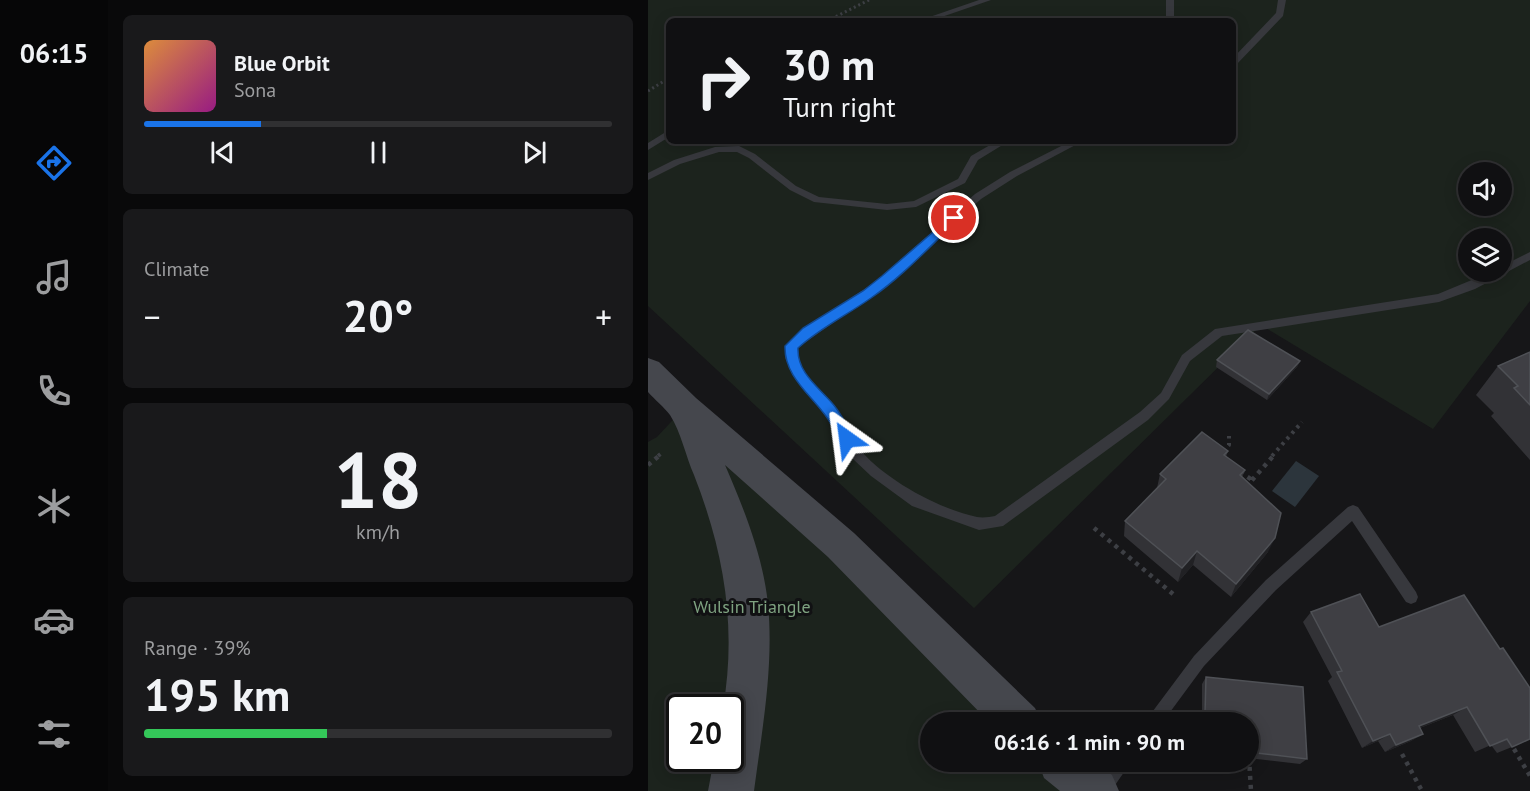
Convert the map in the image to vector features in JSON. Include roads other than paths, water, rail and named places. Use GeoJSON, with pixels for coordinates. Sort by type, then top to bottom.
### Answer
{"type":"FeatureCollection","features":[{"type":"Feature","properties":{"kind":"street"},"geometry":{"type":"LineString","coordinates":[[648,371],[684,408],[841,545],[1009,712]]}},
{"type":"Feature","properties":{"kind":"street"},"geometry":{"type":"LineString","coordinates":[[684,408],[726,512],[741,564],[748,603],[746,696],[731,791]]}},
{"type":"Feature","properties":{"kind":"street"},"geometry":{"type":"LineString","coordinates":[[1073,772],[1098,791]]}},
{"type":"Feature","properties":{"kind":"lane"},"geometry":{"type":"LineString","coordinates":[[931,18],[987,0]]}},
{"type":"Feature","properties":{"kind":"lane"},"geometry":{"type":"LineString","coordinates":[[1170,0],[1170,18]]}},
{"type":"Feature","properties":{"kind":"lane"},"geometry":{"type":"LineString","coordinates":[[1236,60],[1280,14],[1282,0]]}},
{"type":"Feature","properties":{"kind":"lane"},"geometry":{"type":"LineString","coordinates":[[648,147],[666,135]]}},
{"type":"Feature","properties":{"kind":"lane"},"geometry":{"type":"LineString","coordinates":[[648,177],[677,162],[718,149],[739,149],[752,156],[793,188],[817,200],[887,207],[916,204],[962,181],[974,158],[999,144]]}},
{"type":"Feature","properties":{"kind":"lane"},"geometry":{"type":"LineString","coordinates":[[1072,144],[993,185],[970,203],[886,280],[807,332],[791,346],[791,357],[804,382],[829,408],[856,455],[916,502],[979,524],[998,522],[1144,416],[1165,396],[1186,358],[1219,332],[1439,298],[1479,282]]}},
{"type":"Feature","properties":{"kind":"lane"},"geometry":{"type":"LineString","coordinates":[[1512,265],[1530,256]]}},
{"type":"Feature","properties":{"kind":"lane"},"geometry":{"type":"LineString","coordinates":[[1161,712],[1207,652],[1271,585],[1353,511],[1411,597]]}},
{"type":"Feature","properties":{"kind":"lane"},"geometry":{"type":"LineString","coordinates":[[1098,791],[1114,772]]}},
{"type":"Feature","properties":{"kind":"park label","name":"Wulsin Triangle"},"geometry":{"type":"Point","coordinates":[752,606]}}]}
